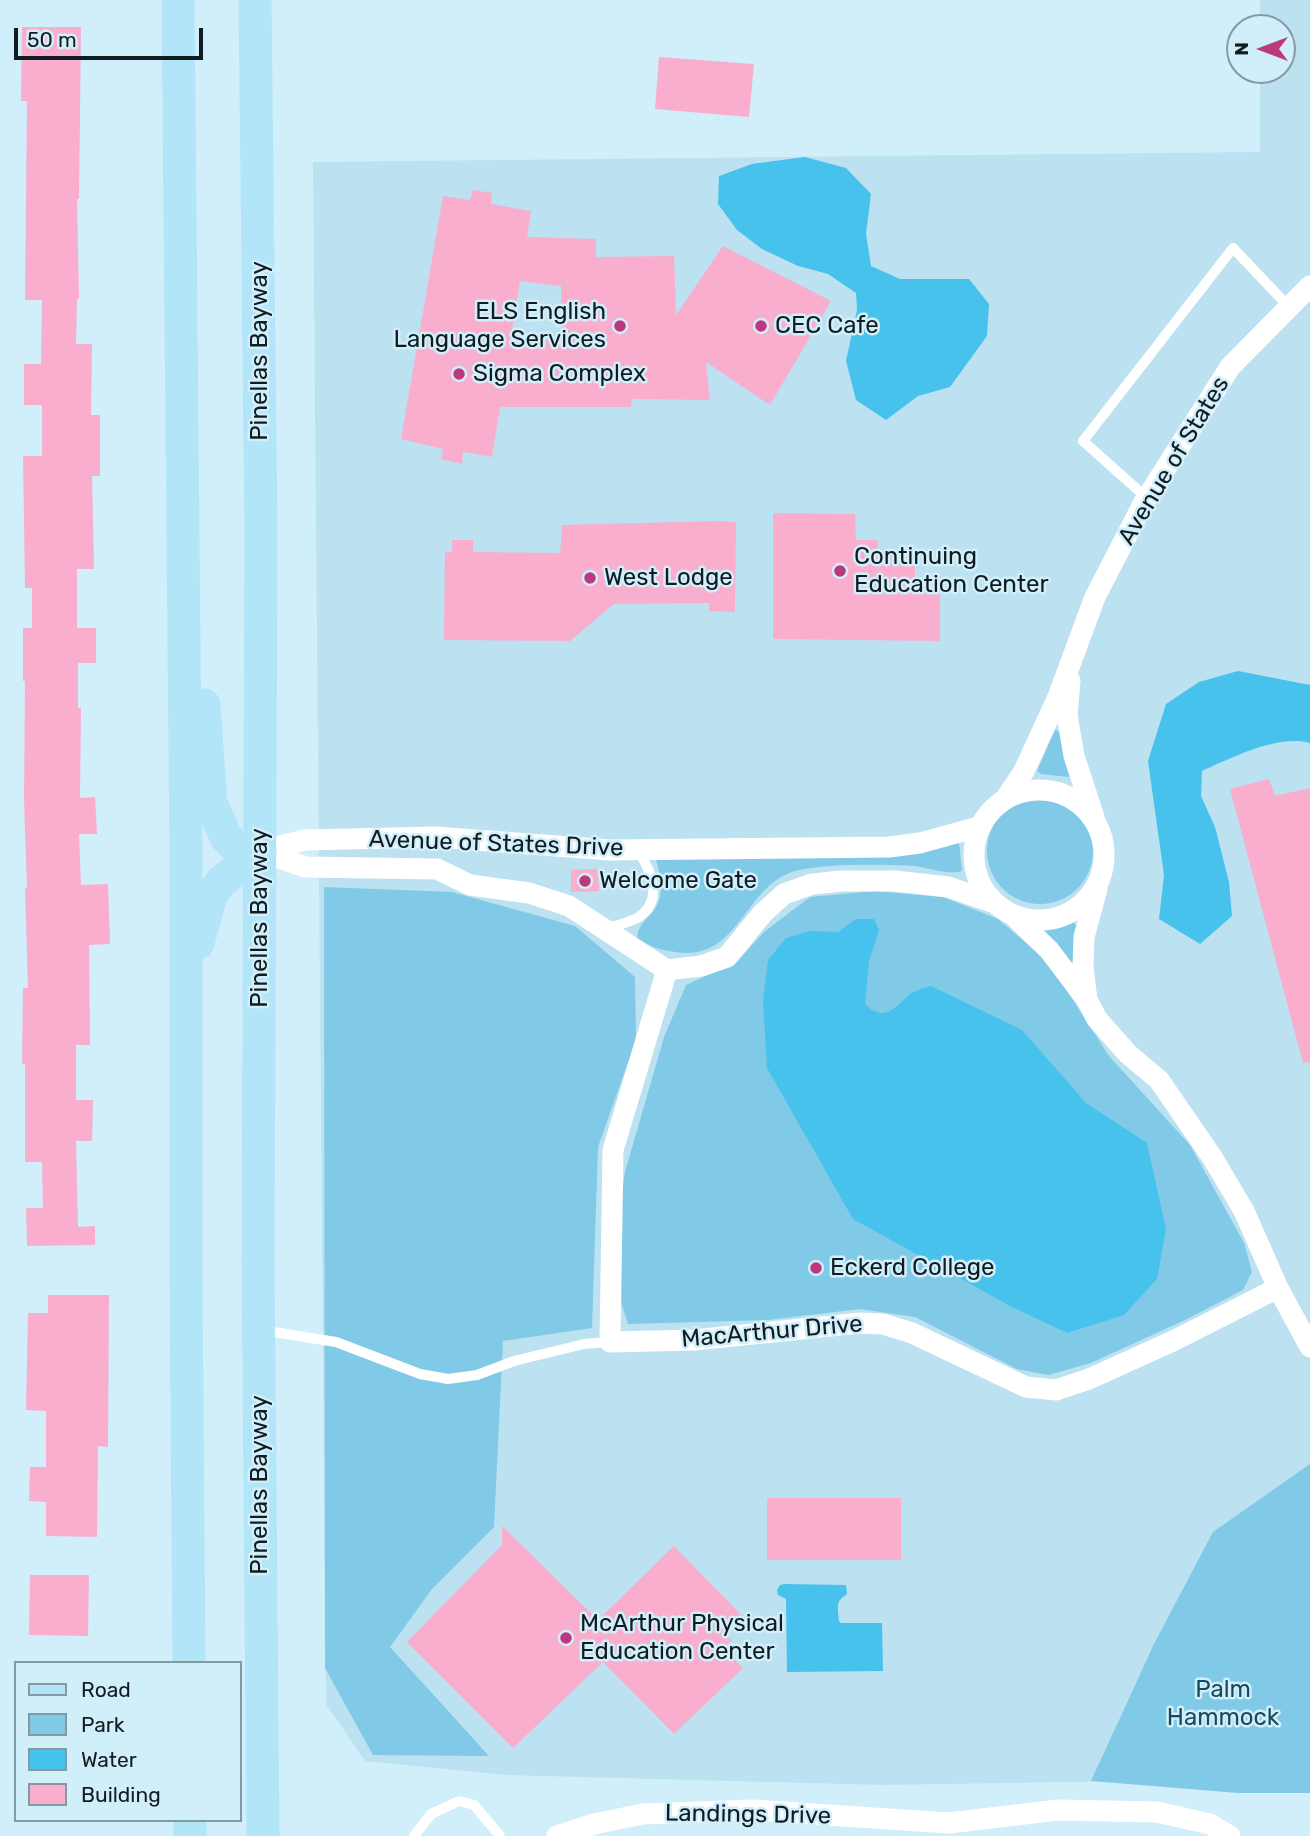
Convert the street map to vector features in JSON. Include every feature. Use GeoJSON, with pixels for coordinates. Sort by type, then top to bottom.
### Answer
{"type":"FeatureCollection","features":[{"type":"Feature","properties":{"kind":"main road"},"geometry":{"type":"LineString","coordinates":[[178,0],[189,1661]]}},
{"type":"Feature","properties":{"kind":"main road","name":"Pinellas Bayway"},"geometry":{"type":"LineString","coordinates":[[255,0],[260,297],[259,1330],[263,1836]]}},
{"type":"Feature","properties":{"kind":"main road"},"geometry":{"type":"LineString","coordinates":[[182,518],[199,610],[211,803],[226,837],[237,848],[260,851]]}},
{"type":"Feature","properties":{"kind":"main road"},"geometry":{"type":"LineString","coordinates":[[186,1014],[201,928],[211,896],[220,882],[260,851]]}},
{"type":"Feature","properties":{"kind":"street","name":"Avenue of States"},"geometry":{"type":"LineString","coordinates":[[1006,798],[1024,771],[1058,697],[1095,597],[1147,498],[1230,368],[1310,286]]}},
{"type":"Feature","properties":{"kind":"street","name":"Avenue of States"},"geometry":{"type":"LineString","coordinates":[[1072,659],[1067,715],[1074,756],[1098,828]]}},
{"type":"Feature","properties":{"kind":"street"},"geometry":{"type":"LineString","coordinates":[[992,902],[978,881],[973,855],[978,827],[992,809],[1014,794],[1039,789],[1064,794],[1085,809],[1098,828],[1104,855],[1100,881],[1084,937],[1083,967],[1087,1000]]}},
{"type":"Feature","properties":{"kind":"street","name":"Avenue of States Drive"},"geometry":{"type":"LineString","coordinates":[[260,851],[305,840],[435,837],[610,850],[889,847],[920,843],[978,827]]}},
{"type":"Feature","properties":{"kind":"street","name":"Avenue of States Drive"},"geometry":{"type":"LineString","coordinates":[[260,851],[305,867],[437,869],[470,885],[529,893],[569,905],[667,970]]}},
{"type":"Feature","properties":{"kind":"street"},"geometry":{"type":"LineString","coordinates":[[610,1342],[613,1150],[667,970],[701,966],[727,957],[762,914],[784,894],[812,884],[895,881],[948,887],[992,902],[1014,916],[1049,950],[1087,1000],[1097,1019],[1128,1054],[1159,1080],[1212,1157],[1244,1212],[1278,1288],[1310,1347]]}},
{"type":"Feature","properties":{"kind":"street"},"geometry":{"type":"LineString","coordinates":[[1014,916],[1039,921],[1064,916],[1085,902],[1100,881]]}},
{"type":"Feature","properties":{"kind":"street","name":"MacArthur Drive"},"geometry":{"type":"LineString","coordinates":[[610,1342],[694,1340],[860,1322],[883,1324],[912,1333],[1026,1387],[1056,1390],[1089,1379],[1173,1341],[1278,1288]]}},
{"type":"Feature","properties":{"kind":"street","name":"Landings Drive"},"geometry":{"type":"LineString","coordinates":[[557,1836],[594,1824],[643,1814],[753,1810],[949,1823],[1058,1810],[1157,1812],[1210,1824],[1230,1836]]}},
{"type":"Feature","properties":{"kind":"lane"},"geometry":{"type":"LineString","coordinates":[[1147,498],[1083,441],[1233,248],[1289,307]]}},
{"type":"Feature","properties":{"kind":"lane"},"geometry":{"type":"LineString","coordinates":[[603,929],[638,917],[650,905],[653,887],[650,868],[637,849]]}},
{"type":"Feature","properties":{"kind":"lane"},"geometry":{"type":"LineString","coordinates":[[259,1330],[336,1342],[420,1374],[447,1379],[477,1375],[514,1361],[584,1344],[610,1342]]}},
{"type":"Feature","properties":{"kind":"lane"},"geometry":{"type":"LineString","coordinates":[[414,1836],[431,1814],[459,1801],[474,1805],[499,1836]]}},
{"type":"Feature","properties":{"kind":"shaded area","name":"Eckerd College"},"geometry":{"type":"Polygon","coordinates":[[[1260,0],[1310,0],[1310,1778],[883,1785],[506,1775],[365,1761],[326,1704],[313,162],[1260,152],[1260,84],[1296,84],[1296,14],[1260,14],[1260,0]]]}},
{"type":"Feature","properties":{"kind":"green space"},"geometry":{"type":"Polygon","coordinates":[[[1055,730],[1061,732],[1071,774],[1069,777],[1041,774],[1037,771],[1055,730]]]}},
{"type":"Feature","properties":{"kind":"green space"},"geometry":{"type":"Polygon","coordinates":[[[1040,798],[1060,802],[1077,814],[1089,831],[1093,851],[1089,871],[1077,888],[1060,900],[1040,904],[1020,900],[1003,888],[991,871],[987,851],[991,831],[1003,814],[1020,802],[1040,798]]]}},
{"type":"Feature","properties":{"kind":"green space"},"geometry":{"type":"Polygon","coordinates":[[[959,843],[962,871],[944,872],[915,866],[870,865],[818,867],[792,872],[776,880],[762,893],[739,922],[714,946],[697,952],[660,949],[637,938],[640,928],[659,902],[661,881],[656,860],[661,856],[959,843]]]}},
{"type":"Feature","properties":{"kind":"green space"},"geometry":{"type":"Polygon","coordinates":[[[324,887],[452,892],[575,926],[635,977],[636,1040],[598,1147],[592,1328],[503,1341],[494,1527],[432,1589],[390,1647],[489,1756],[373,1755],[325,1668],[324,887]]]}},
{"type":"Feature","properties":{"kind":"green space"},"geometry":{"type":"Polygon","coordinates":[[[875,891],[943,897],[998,919],[1039,954],[1060,980],[1109,1056],[1190,1145],[1244,1243],[1252,1272],[1243,1290],[1091,1363],[1048,1375],[1017,1369],[915,1317],[860,1309],[768,1320],[628,1324],[617,1289],[618,1224],[625,1172],[664,1037],[686,985],[738,961],[764,932],[810,897],[875,891]]]}},
{"type":"Feature","properties":{"kind":"green space"},"geometry":{"type":"Polygon","coordinates":[[[1073,922],[1077,926],[1076,963],[1072,967],[1043,935],[1043,929],[1073,922]]]}},
{"type":"Feature","properties":{"kind":"green space","name":"Palm Hammock"},"geometry":{"type":"Polygon","coordinates":[[[1310,1464],[1310,1793],[1238,1793],[1091,1781],[1154,1644],[1213,1532],[1310,1464]]]}},
{"type":"Feature","properties":{"kind":"water"},"geometry":{"type":"Polygon","coordinates":[[[805,157],[846,168],[871,194],[866,234],[871,266],[900,279],[969,279],[989,304],[987,336],[950,387],[918,396],[886,420],[856,400],[846,361],[857,310],[856,293],[828,274],[798,266],[762,249],[737,230],[718,204],[719,176],[752,164],[805,157]]]}},
{"type":"Feature","properties":{"kind":"water"},"geometry":{"type":"Polygon","coordinates":[[[1238,671],[1310,685],[1310,743],[1297,741],[1269,744],[1202,771],[1201,796],[1215,827],[1229,882],[1232,916],[1200,944],[1159,919],[1164,875],[1148,761],[1166,704],[1199,682],[1238,671]]]}},
{"type":"Feature","properties":{"kind":"water"},"geometry":{"type":"Polygon","coordinates":[[[856,919],[874,919],[879,930],[869,961],[865,1004],[872,1010],[889,1012],[911,993],[931,986],[1022,1030],[1086,1103],[1147,1143],[1166,1229],[1157,1279],[1124,1315],[1067,1333],[1012,1307],[853,1219],[767,1068],[763,1001],[768,960],[786,938],[810,931],[838,932],[856,919]]]}},
{"type":"Feature","properties":{"kind":"water"},"geometry":{"type":"Polygon","coordinates":[[[784,1584],[846,1585],[847,1594],[838,1605],[839,1621],[882,1623],[883,1671],[787,1672],[786,1599],[778,1595],[777,1590],[784,1584]]]}},
{"type":"Feature","properties":{"kind":"building"},"geometry":{"type":"Polygon","coordinates":[[[22,27],[81,27],[77,199],[79,299],[76,344],[92,344],[91,415],[100,415],[100,476],[92,476],[94,569],[77,569],[77,628],[96,628],[96,663],[78,663],[78,708],[81,708],[80,798],[95,797],[97,834],[79,834],[81,885],[108,884],[110,944],[89,945],[90,1045],[76,1045],[76,1100],[93,1100],[92,1141],[76,1141],[78,1227],[95,1226],[95,1245],[27,1246],[26,1208],[43,1208],[42,1162],[25,1162],[25,1064],[22,1064],[23,988],[28,988],[23,628],[32,628],[32,588],[25,588],[23,456],[42,456],[42,405],[24,405],[24,364],[41,364],[42,300],[25,300],[27,101],[21,101],[22,27]]]}},
{"type":"Feature","properties":{"kind":"building"},"geometry":{"type":"Polygon","coordinates":[[[659,57],[754,64],[749,117],[655,109],[659,57]]]}},
{"type":"Feature","properties":{"kind":"building"},"geometry":{"type":"Polygon","coordinates":[[[473,190],[492,193],[491,204],[531,211],[527,237],[596,239],[596,257],[674,256],[676,315],[723,246],[831,301],[770,405],[706,362],[710,400],[632,399],[631,407],[500,407],[492,457],[463,452],[462,464],[441,459],[443,449],[401,439],[443,196],[470,200],[473,190]],[[520,281],[510,342],[562,339],[561,286],[520,281]]]}},
{"type":"Feature","properties":{"kind":"building","name":"Continuing Education Center"},"geometry":{"type":"Polygon","coordinates":[[[773,513],[855,514],[856,540],[878,540],[878,549],[891,550],[891,555],[915,557],[915,586],[940,587],[940,641],[773,639],[773,513]]]}},
{"type":"Feature","properties":{"kind":"building","name":"West Lodge"},"geometry":{"type":"Polygon","coordinates":[[[736,522],[735,612],[709,611],[709,603],[614,604],[570,641],[444,640],[445,552],[452,552],[452,540],[473,540],[473,552],[560,553],[562,525],[736,522]]]}},
{"type":"Feature","properties":{"kind":"building"},"geometry":{"type":"Polygon","coordinates":[[[1269,779],[1275,796],[1310,788],[1310,1062],[1303,1063],[1230,789],[1269,779]]]}},
{"type":"Feature","properties":{"kind":"building","name":"Welcome Gate"},"geometry":{"type":"Polygon","coordinates":[[[598,869],[599,891],[571,892],[571,870],[598,869]]]}},
{"type":"Feature","properties":{"kind":"building"},"geometry":{"type":"Polygon","coordinates":[[[48,1295],[109,1295],[108,1447],[98,1446],[97,1537],[46,1536],[46,1502],[29,1501],[30,1467],[46,1467],[46,1411],[26,1410],[28,1313],[48,1313],[48,1295]]]}},
{"type":"Feature","properties":{"kind":"building"},"geometry":{"type":"Polygon","coordinates":[[[767,1498],[901,1498],[901,1560],[767,1560],[767,1498]]]}},
{"type":"Feature","properties":{"kind":"building","name":"McArthur Physical Education Center"},"geometry":{"type":"Polygon","coordinates":[[[502,1526],[598,1620],[674,1546],[742,1616],[724,1633],[732,1640],[724,1649],[743,1668],[674,1734],[603,1662],[513,1748],[407,1642],[502,1545],[502,1526]]]}},
{"type":"Feature","properties":{"kind":"building"},"geometry":{"type":"Polygon","coordinates":[[[30,1575],[89,1575],[88,1636],[29,1635],[30,1575]]]}},
{"type":"Feature","properties":{"kind":"place","name":"ELS English Language Services"},"geometry":{"type":"Point","coordinates":[620,326]}},
{"type":"Feature","properties":{"kind":"place","name":"CEC Cafe"},"geometry":{"type":"Point","coordinates":[761,326]}},
{"type":"Feature","properties":{"kind":"place","name":"Sigma Complex"},"geometry":{"type":"Point","coordinates":[459,374]}},
{"type":"Feature","properties":{"kind":"place","name":"Continuing Education Center"},"geometry":{"type":"Point","coordinates":[840,571]}},
{"type":"Feature","properties":{"kind":"place","name":"West Lodge"},"geometry":{"type":"Point","coordinates":[590,578]}},
{"type":"Feature","properties":{"kind":"place","name":"Welcome Gate"},"geometry":{"type":"Point","coordinates":[585,881]}},
{"type":"Feature","properties":{"kind":"place","name":"Eckerd College"},"geometry":{"type":"Point","coordinates":[816,1268]}},
{"type":"Feature","properties":{"kind":"place","name":"McArthur Physical Education Center"},"geometry":{"type":"Point","coordinates":[566,1638]}}]}
